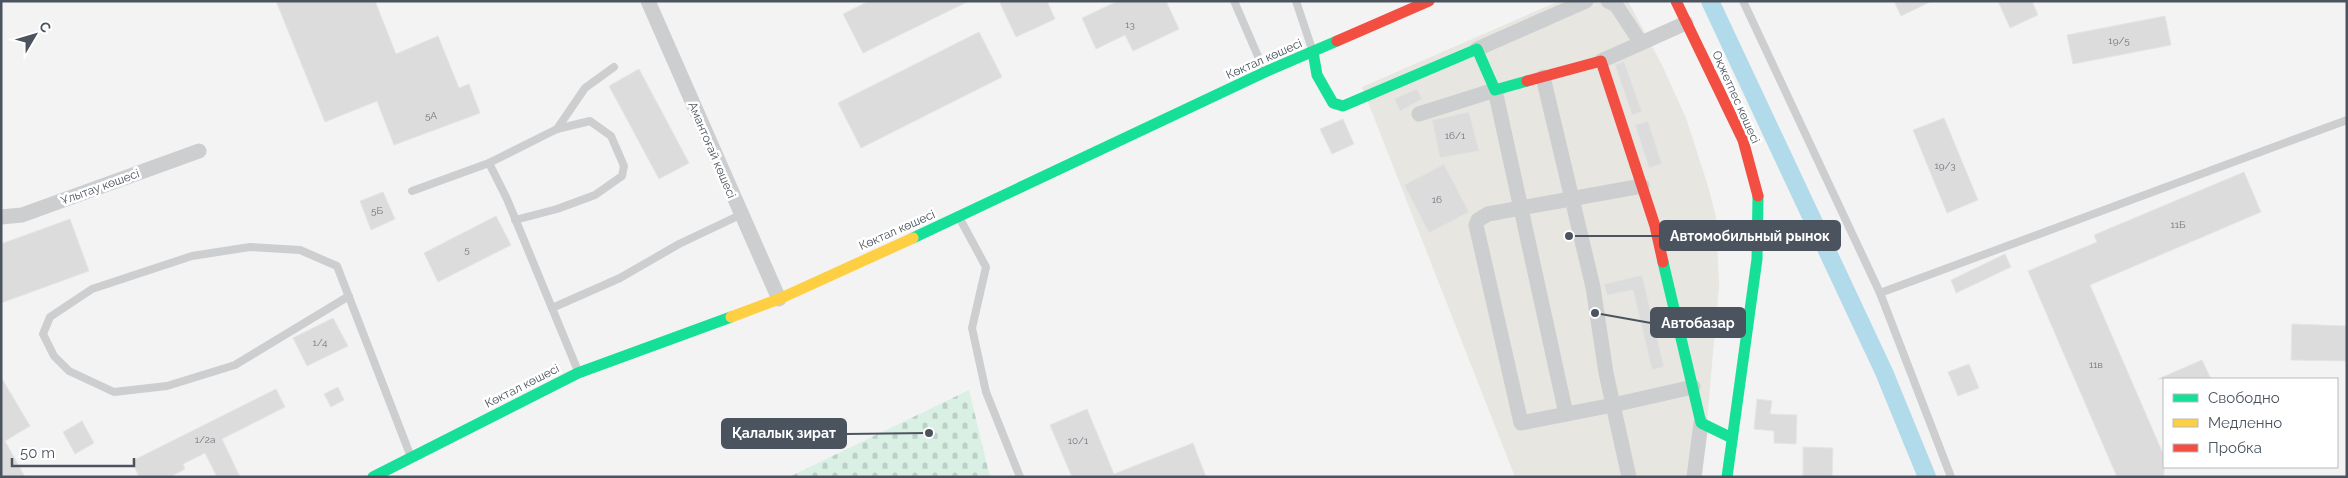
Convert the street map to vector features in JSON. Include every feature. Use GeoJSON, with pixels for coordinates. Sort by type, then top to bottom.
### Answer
{"type":"FeatureCollection","features":[{"type":"Feature","properties":{"kind":"street","name":"Амантоғай көшесі"},"geometry":{"type":"LineString","coordinates":[[648,1],[740,215],[778,298]]}},
{"type":"Feature","properties":{"kind":"street","name":"Көктал көшесі"},"geometry":{"type":"LineString","coordinates":[[373,477],[412,459],[578,373],[778,298],[959,218],[1408,6],[1429,1]]}},
{"type":"Feature","properties":{"kind":"street"},"geometry":{"type":"LineString","coordinates":[[1313,52],[1317,75],[1333,103],[1343,106],[1366,98],[1586,1]]}},
{"type":"Feature","properties":{"kind":"street"},"geometry":{"type":"LineString","coordinates":[[1608,1],[1616,5],[1642,43]]}},
{"type":"Feature","properties":{"kind":"street","name":"Оқжетпес көшесі"},"geometry":{"type":"LineString","coordinates":[[1676,1],[1743,140],[1759,200],[1757,259],[1727,477]]}},
{"type":"Feature","properties":{"kind":"street"},"geometry":{"type":"LineString","coordinates":[[1419,114],[1496,90],[1601,61],[1686,23]]}},
{"type":"Feature","properties":{"kind":"street"},"geometry":{"type":"LineString","coordinates":[[1477,49],[1496,90],[1566,414]]}},
{"type":"Feature","properties":{"kind":"street"},"geometry":{"type":"LineString","coordinates":[[1601,61],[1654,226],[1693,387],[1701,423],[1694,477]]}},
{"type":"Feature","properties":{"kind":"street"},"geometry":{"type":"LineString","coordinates":[[1543,77],[1593,287],[1613,406],[1629,477]]}},
{"type":"Feature","properties":{"kind":"street","name":"Ұлытау көшесі"},"geometry":{"type":"LineString","coordinates":[[1,218],[22,215],[198,151]]}},
{"type":"Feature","properties":{"kind":"street"},"geometry":{"type":"LineString","coordinates":[[1642,186],[1571,197],[1488,214],[1478,220],[1476,225],[1521,423],[1613,406],[1693,387]]}},
{"type":"Feature","properties":{"kind":"street"},"geometry":{"type":"LineString","coordinates":[[1701,423],[1732,438]]}},
{"type":"Feature","properties":{"kind":"lane"},"geometry":{"type":"LineString","coordinates":[[1234,1],[1265,72]]}},
{"type":"Feature","properties":{"kind":"lane"},"geometry":{"type":"LineString","coordinates":[[1296,1],[1313,52]]}},
{"type":"Feature","properties":{"kind":"lane"},"geometry":{"type":"LineString","coordinates":[[1743,1],[1880,293],[1952,477]]}},
{"type":"Feature","properties":{"kind":"lane"},"geometry":{"type":"LineString","coordinates":[[558,129],[585,88],[614,66]]}},
{"type":"Feature","properties":{"kind":"lane"},"geometry":{"type":"LineString","coordinates":[[1880,293],[2347,120]]}},
{"type":"Feature","properties":{"kind":"lane"},"geometry":{"type":"LineString","coordinates":[[412,191],[489,163],[558,129],[590,122],[611,136],[624,166],[622,176],[595,195],[557,209],[516,220]]}},
{"type":"Feature","properties":{"kind":"lane"},"geometry":{"type":"LineString","coordinates":[[489,163],[516,220],[578,373]]}},
{"type":"Feature","properties":{"kind":"lane"},"geometry":{"type":"LineString","coordinates":[[552,308],[620,278],[680,244],[740,215]]}},
{"type":"Feature","properties":{"kind":"lane"},"geometry":{"type":"LineString","coordinates":[[959,218],[986,267],[972,328],[986,392],[1020,477]]}},
{"type":"Feature","properties":{"kind":"lane"},"geometry":{"type":"LineString","coordinates":[[349,296],[235,364],[167,386],[114,392],[69,371],[54,356],[43,334],[50,317],[92,290],[192,256],[250,247],[300,250],[337,266],[349,296],[412,459]]}},
{"type":"Feature","properties":{"kind":"shaded area"},"geometry":{"type":"Polygon","coordinates":[[[1559,1],[1628,1],[1662,65],[1686,118],[1708,186],[1716,217],[1719,286],[1702,477],[1515,477],[1362,87],[1559,1]]]}},
{"type":"Feature","properties":{"kind":"green space"},"geometry":{"type":"Polygon","coordinates":[[[969,390],[990,477],[789,477],[969,390]]]}},
{"type":"Feature","properties":{"kind":"building"},"geometry":{"type":"Polygon","coordinates":[[[276,1],[375,1],[396,54],[438,36],[459,88],[469,84],[480,113],[394,145],[377,101],[325,122],[276,1]]]}},
{"type":"Feature","properties":{"kind":"building"},"geometry":{"type":"Polygon","coordinates":[[[869,1],[969,1],[863,53],[843,14],[869,1]]]}},
{"type":"Feature","properties":{"kind":"building"},"geometry":{"type":"Polygon","coordinates":[[[999,1],[1047,1],[1055,19],[1016,37],[999,1]]]}},
{"type":"Feature","properties":{"kind":"building"},"geometry":{"type":"Polygon","coordinates":[[[1118,1],[1166,1],[1179,29],[1133,51],[1125,35],[1096,49],[1082,18],[1118,1]]]}},
{"type":"Feature","properties":{"kind":"building"},"geometry":{"type":"Polygon","coordinates":[[[1894,1],[1932,1],[1901,16],[1894,1]]]}},
{"type":"Feature","properties":{"kind":"building"},"geometry":{"type":"Polygon","coordinates":[[[1998,1],[2032,1],[2038,15],[2010,28],[1998,1]]]}},
{"type":"Feature","properties":{"kind":"building"},"geometry":{"type":"Polygon","coordinates":[[[2165,16],[2171,45],[2073,64],[2067,35],[2165,16]]]}},
{"type":"Feature","properties":{"kind":"building"},"geometry":{"type":"Polygon","coordinates":[[[979,32],[1002,77],[861,148],[838,103],[979,32]]]}},
{"type":"Feature","properties":{"kind":"building"},"geometry":{"type":"Polygon","coordinates":[[[1624,61],[1642,112],[1632,115],[1615,65],[1624,61]]]}},
{"type":"Feature","properties":{"kind":"building"},"geometry":{"type":"Polygon","coordinates":[[[639,69],[689,163],[659,179],[609,86],[639,69]]]}},
{"type":"Feature","properties":{"kind":"building"},"geometry":{"type":"Polygon","coordinates":[[[1417,89],[1422,99],[1400,111],[1394,99],[1417,89]]]}},
{"type":"Feature","properties":{"kind":"building"},"geometry":{"type":"Polygon","coordinates":[[[1469,112],[1479,151],[1440,158],[1432,120],[1469,112]]]}},
{"type":"Feature","properties":{"kind":"building"},"geometry":{"type":"Polygon","coordinates":[[[1944,118],[1978,200],[1947,213],[1913,130],[1944,118]]]}},
{"type":"Feature","properties":{"kind":"building"},"geometry":{"type":"Polygon","coordinates":[[[1343,119],[1354,144],[1332,154],[1320,129],[1343,119]]]}},
{"type":"Feature","properties":{"kind":"building"},"geometry":{"type":"Polygon","coordinates":[[[1648,121],[1662,164],[1649,168],[1635,125],[1648,121]]]}},
{"type":"Feature","properties":{"kind":"building"},"geometry":{"type":"Polygon","coordinates":[[[1444,164],[1469,212],[1429,233],[1404,185],[1444,164]]]}},
{"type":"Feature","properties":{"kind":"building"},"geometry":{"type":"Polygon","coordinates":[[[2244,172],[2261,212],[2090,285],[2163,454],[2164,477],[2117,477],[2028,271],[2097,242],[2094,235],[2244,172]]]}},
{"type":"Feature","properties":{"kind":"building"},"geometry":{"type":"Polygon","coordinates":[[[383,192],[395,219],[371,230],[360,201],[383,192]]]}},
{"type":"Feature","properties":{"kind":"building"},"geometry":{"type":"Polygon","coordinates":[[[496,216],[511,245],[438,282],[424,253],[496,216]]]}},
{"type":"Feature","properties":{"kind":"building"},"geometry":{"type":"Polygon","coordinates":[[[70,219],[89,271],[1,303],[1,244],[70,219]]]}},
{"type":"Feature","properties":{"kind":"building"},"geometry":{"type":"Polygon","coordinates":[[[2005,254],[2011,267],[1956,293],[1951,280],[2005,254]]]}},
{"type":"Feature","properties":{"kind":"building"},"geometry":{"type":"Polygon","coordinates":[[[1642,275],[1664,367],[1652,370],[1633,290],[1607,295],[1604,284],[1642,275]]]}},
{"type":"Feature","properties":{"kind":"building"},"geometry":{"type":"Polygon","coordinates":[[[333,318],[348,346],[307,366],[293,338],[333,318]]]}},
{"type":"Feature","properties":{"kind":"building"},"geometry":{"type":"Polygon","coordinates":[[[2292,324],[2347,326],[2347,361],[2291,360],[2292,324]]]}},
{"type":"Feature","properties":{"kind":"building"},"geometry":{"type":"Polygon","coordinates":[[[2202,360],[2211,378],[2163,378],[2158,379],[2202,360]]]}},
{"type":"Feature","properties":{"kind":"building"},"geometry":{"type":"Polygon","coordinates":[[[1969,364],[1979,388],[1958,396],[1948,372],[1969,364]]]}},
{"type":"Feature","properties":{"kind":"building"},"geometry":{"type":"Polygon","coordinates":[[[1,377],[30,426],[5,441],[25,477],[1,477],[1,377]]]}},
{"type":"Feature","properties":{"kind":"building"},"geometry":{"type":"Polygon","coordinates":[[[338,387],[344,400],[331,407],[324,394],[338,387]]]}},
{"type":"Feature","properties":{"kind":"building"},"geometry":{"type":"Polygon","coordinates":[[[276,389],[285,407],[222,439],[240,477],[217,477],[205,453],[183,464],[185,469],[170,477],[139,477],[132,461],[276,389]]]}},
{"type":"Feature","properties":{"kind":"building"},"geometry":{"type":"Polygon","coordinates":[[[1757,399],[1772,401],[1770,414],[1797,415],[1796,444],[1774,443],[1774,431],[1754,429],[1757,399]]]}},
{"type":"Feature","properties":{"kind":"building"},"geometry":{"type":"Polygon","coordinates":[[[1087,409],[1114,474],[1193,443],[1206,477],[1072,477],[1050,425],[1087,409]]]}},
{"type":"Feature","properties":{"kind":"building"},"geometry":{"type":"Polygon","coordinates":[[[82,421],[94,443],[75,454],[63,432],[82,421]]]}},
{"type":"Feature","properties":{"kind":"building"},"geometry":{"type":"Polygon","coordinates":[[[1803,447],[1833,448],[1832,477],[1803,477],[1803,447]]]}},
{"type":"Feature","properties":{"kind":"waterway"},"geometry":{"type":"LineString","coordinates":[[1710,1],[1884,372],[1927,477]]}},
{"type":"Feature","properties":{"kind":"traffic: fast"},"geometry":{"type":"LineString","coordinates":[[913,238],[1265,72],[1337,41]]}},
{"type":"Feature","properties":{"kind":"traffic: fast"},"geometry":{"type":"LineString","coordinates":[[1313,52],[1317,75],[1333,103],[1343,106],[1477,49],[1495,90],[1527,81]]}},
{"type":"Feature","properties":{"kind":"traffic: fast"},"geometry":{"type":"LineString","coordinates":[[1727,477],[1757,259],[1758,196]]}},
{"type":"Feature","properties":{"kind":"traffic: fast"},"geometry":{"type":"LineString","coordinates":[[1663,262],[1701,423],[1732,438]]}},
{"type":"Feature","properties":{"kind":"traffic: fast"},"geometry":{"type":"LineString","coordinates":[[373,477],[578,373],[731,317]]}},
{"type":"Feature","properties":{"kind":"traffic: slow"},"geometry":{"type":"LineString","coordinates":[[731,317],[779,299],[913,238]]}},
{"type":"Feature","properties":{"kind":"traffic: jam"},"geometry":{"type":"LineString","coordinates":[[1337,41],[1429,1]]}},
{"type":"Feature","properties":{"kind":"traffic: jam"},"geometry":{"type":"LineString","coordinates":[[1676,1],[1743,140],[1758,196]]}},
{"type":"Feature","properties":{"kind":"traffic: jam"},"geometry":{"type":"LineString","coordinates":[[1527,81],[1601,61],[1655,226],[1663,262]]}},
{"type":"Feature","properties":{"kind":"place","name":"Автомобильный рынок"},"geometry":{"type":"Point","coordinates":[1569,236]}},
{"type":"Feature","properties":{"kind":"place","name":"Автобазар"},"geometry":{"type":"Point","coordinates":[1595,313]}},
{"type":"Feature","properties":{"kind":"place","name":"Қалалық зират"},"geometry":{"type":"Point","coordinates":[929,433]}}]}
